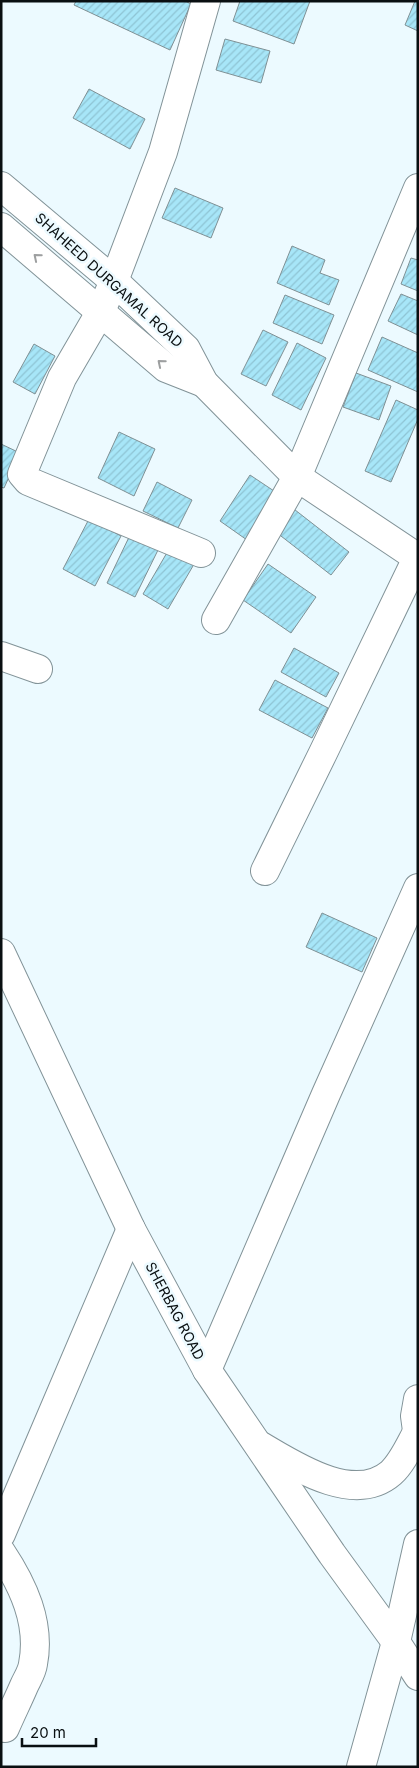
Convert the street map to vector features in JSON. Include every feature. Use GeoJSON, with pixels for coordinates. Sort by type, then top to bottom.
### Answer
{"type":"FeatureCollection","features":[{"type":"Feature","properties":{"kind":"street"},"geometry":{"type":"LineString","coordinates":[[201,553],[28,481],[22,474],[62,378],[101,311],[114,281],[163,152],[206,1]]}},
{"type":"Feature","properties":{"kind":"street","name":"SHAHEED DURGAMAL ROAD"},"geometry":{"type":"LineString","coordinates":[[1,186],[114,281],[186,349],[204,383],[297,477],[417,558]]}},
{"type":"Feature","properties":{"kind":"street"},"geometry":{"type":"LineString","coordinates":[[216,620],[297,477],[418,188]]}},
{"type":"Feature","properties":{"kind":"street","name":"SHAHEED DURGAMAL ROAD"},"geometry":{"type":"LineString","coordinates":[[1,226],[166,368],[204,383]]}},
{"type":"Feature","properties":{"kind":"street"},"geometry":{"type":"LineString","coordinates":[[264,871],[417,558]]}},
{"type":"Feature","properties":{"kind":"street"},"geometry":{"type":"LineString","coordinates":[[1,656],[38,669]]}},
{"type":"Feature","properties":{"kind":"street"},"geometry":{"type":"LineString","coordinates":[[206,1370],[418,888]]}},
{"type":"Feature","properties":{"kind":"street","name":"SHERBAG ROAD"},"geometry":{"type":"LineString","coordinates":[[1,954],[131,1229],[206,1370],[418,1676]]}},
{"type":"Feature","properties":{"kind":"street"},"geometry":{"type":"LineString","coordinates":[[1,1534],[131,1229]]}},
{"type":"Feature","properties":{"kind":"street"},"geometry":{"type":"LineString","coordinates":[[255,1443],[282,1459],[332,1482],[344,1485],[366,1485],[390,1474],[399,1464],[417,1436],[415,1416],[418,1400]]}},
{"type":"Feature","properties":{"kind":"street"},"geometry":{"type":"LineString","coordinates":[[361,1767],[396,1642],[418,1544]]}},
{"type":"Feature","properties":{"kind":"street"},"geometry":{"type":"LineString","coordinates":[[1,1552],[14,1572],[27,1600],[33,1622],[35,1640],[33,1666],[5,1728]]}},
{"type":"Feature","properties":{"kind":"building"},"geometry":{"type":"Polygon","coordinates":[[[76,1],[185,1],[191,4],[170,50],[74,5],[76,1]]]}},
{"type":"Feature","properties":{"kind":"building"},"geometry":{"type":"Polygon","coordinates":[[[240,1],[310,1],[294,44],[233,21],[240,1]]]}},
{"type":"Feature","properties":{"kind":"building"},"geometry":{"type":"Polygon","coordinates":[[[415,1],[418,1],[418,31],[405,25],[415,1]]]}},
{"type":"Feature","properties":{"kind":"building"},"geometry":{"type":"Polygon","coordinates":[[[225,39],[270,51],[261,83],[216,70],[225,39]]]}},
{"type":"Feature","properties":{"kind":"building"},"geometry":{"type":"Polygon","coordinates":[[[89,89],[145,119],[130,149],[73,118],[89,89]]]}},
{"type":"Feature","properties":{"kind":"building"},"geometry":{"type":"Polygon","coordinates":[[[175,188],[223,208],[211,238],[162,218],[175,188]]]}},
{"type":"Feature","properties":{"kind":"building"},"geometry":{"type":"Polygon","coordinates":[[[292,246],[325,260],[320,273],[339,280],[329,305],[277,283],[292,246]]]}},
{"type":"Feature","properties":{"kind":"building"},"geometry":{"type":"Polygon","coordinates":[[[411,258],[418,260],[418,291],[401,284],[411,258]]]}},
{"type":"Feature","properties":{"kind":"building"},"geometry":{"type":"Polygon","coordinates":[[[401,294],[418,301],[418,335],[388,321],[401,294]]]}},
{"type":"Feature","properties":{"kind":"building"},"geometry":{"type":"Polygon","coordinates":[[[285,295],[334,315],[322,344],[273,323],[285,295]]]}},
{"type":"Feature","properties":{"kind":"building"},"geometry":{"type":"Polygon","coordinates":[[[263,330],[288,342],[266,386],[241,374],[263,330]]]}},
{"type":"Feature","properties":{"kind":"building"},"geometry":{"type":"Polygon","coordinates":[[[382,337],[418,353],[418,392],[368,370],[382,337]]]}},
{"type":"Feature","properties":{"kind":"building"},"geometry":{"type":"Polygon","coordinates":[[[297,343],[326,358],[301,410],[272,395],[297,343]]]}},
{"type":"Feature","properties":{"kind":"building"},"geometry":{"type":"Polygon","coordinates":[[[34,344],[55,356],[35,394],[13,382],[34,344]]]}},
{"type":"Feature","properties":{"kind":"building"},"geometry":{"type":"Polygon","coordinates":[[[356,373],[391,386],[379,420],[343,407],[356,373]]]}},
{"type":"Feature","properties":{"kind":"building"},"geometry":{"type":"Polygon","coordinates":[[[396,400],[418,410],[418,419],[391,482],[365,471],[396,400]]]}},
{"type":"Feature","properties":{"kind":"building"},"geometry":{"type":"Polygon","coordinates":[[[119,432],[155,449],[134,496],[98,478],[119,432]]]}},
{"type":"Feature","properties":{"kind":"building"},"geometry":{"type":"Polygon","coordinates":[[[1,444],[20,453],[4,488],[1,487],[1,444]]]}},
{"type":"Feature","properties":{"kind":"building"},"geometry":{"type":"Polygon","coordinates":[[[250,475],[277,493],[247,540],[220,521],[250,475]]]}},
{"type":"Feature","properties":{"kind":"building"},"geometry":{"type":"Polygon","coordinates":[[[157,482],[192,500],[178,528],[143,511],[157,482]]]}},
{"type":"Feature","properties":{"kind":"building"},"geometry":{"type":"Polygon","coordinates":[[[290,506],[349,552],[331,575],[272,529],[290,506]]]}},
{"type":"Feature","properties":{"kind":"building"},"geometry":{"type":"Polygon","coordinates":[[[89,519],[121,536],[95,586],[63,569],[89,519]]]}},
{"type":"Feature","properties":{"kind":"building"},"geometry":{"type":"Polygon","coordinates":[[[131,533],[159,548],[135,597],[107,583],[131,533]]]}},
{"type":"Feature","properties":{"kind":"building"},"geometry":{"type":"Polygon","coordinates":[[[172,544],[197,559],[168,609],[143,594],[172,544]]]}},
{"type":"Feature","properties":{"kind":"building"},"geometry":{"type":"Polygon","coordinates":[[[268,564],[316,597],[291,633],[243,600],[268,564]]]}},
{"type":"Feature","properties":{"kind":"building"},"geometry":{"type":"Polygon","coordinates":[[[294,648],[339,673],[326,697],[281,672],[294,648]]]}},
{"type":"Feature","properties":{"kind":"building"},"geometry":{"type":"Polygon","coordinates":[[[275,680],[328,708],[312,738],[259,710],[275,680]]]}},
{"type":"Feature","properties":{"kind":"building"},"geometry":{"type":"Polygon","coordinates":[[[322,913],[377,938],[362,972],[306,947],[322,913]]]}}]}
